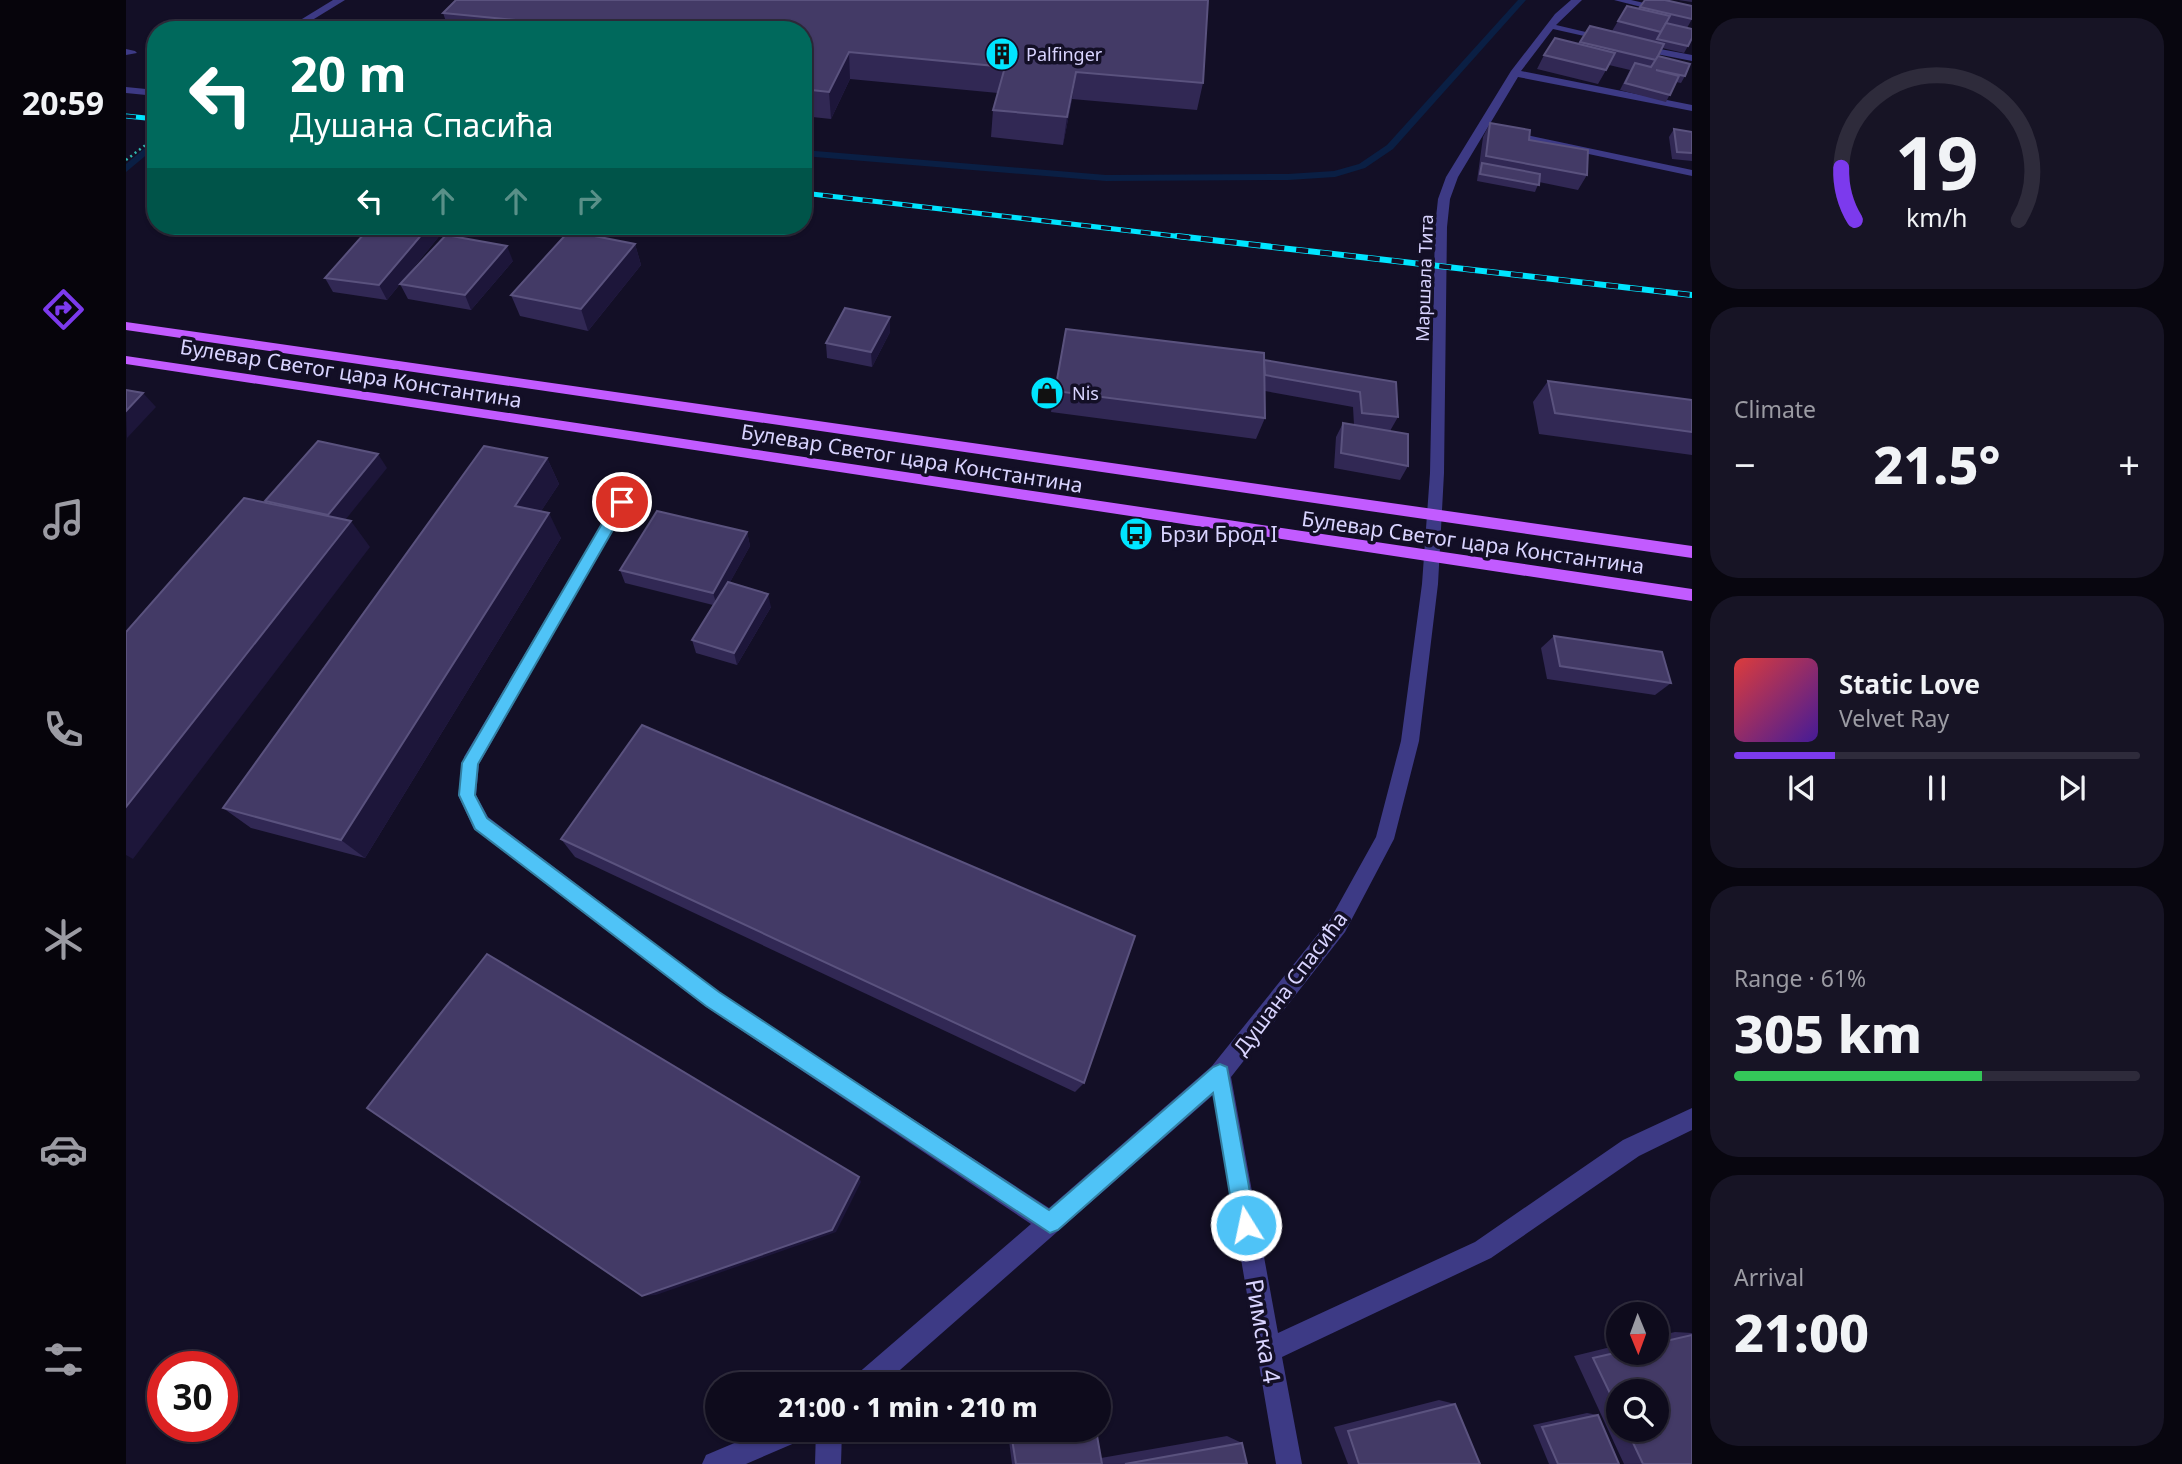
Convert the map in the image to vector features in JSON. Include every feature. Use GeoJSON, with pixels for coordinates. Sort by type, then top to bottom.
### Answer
{"type":"FeatureCollection","features":[{"type":"Feature","properties":{"kind":"main road","name":"Булевар Светог цара Константина"},"geometry":{"type":"LineString","coordinates":[[126,326],[1692,552]]}},
{"type":"Feature","properties":{"kind":"main road","name":"Булевар Светог цара Константина"},"geometry":{"type":"LineString","coordinates":[[126,360],[1692,595]]}},
{"type":"Feature","properties":{"kind":"street"},"geometry":{"type":"LineString","coordinates":[[304,21],[340,0]]}},
{"type":"Feature","properties":{"kind":"street","name":"Маршала Тита"},"geometry":{"type":"LineString","coordinates":[[1434,514],[1443,213],[1452,177],[1515,73],[1550,26],[1577,0]]}},
{"type":"Feature","properties":{"kind":"street"},"geometry":{"type":"LineString","coordinates":[[1619,0],[1692,18]]}},
{"type":"Feature","properties":{"kind":"street"},"geometry":{"type":"LineString","coordinates":[[1550,26],[1617,42]]}},
{"type":"Feature","properties":{"kind":"street"},"geometry":{"type":"LineString","coordinates":[[1630,46],[1692,58]]}},
{"type":"Feature","properties":{"kind":"street"},"geometry":{"type":"LineString","coordinates":[[1515,73],[1692,108]]}},
{"type":"Feature","properties":{"kind":"street"},"geometry":{"type":"LineString","coordinates":[[126,90],[147,92]]}},
{"type":"Feature","properties":{"kind":"street"},"geometry":{"type":"LineString","coordinates":[[1481,128],[1692,173]]}},
{"type":"Feature","properties":{"kind":"street"},"geometry":{"type":"LineString","coordinates":[[622,502],[470,763],[467,795],[481,823],[712,999],[1050,1223]]}},
{"type":"Feature","properties":{"kind":"street","name":"Душана Спасића"},"geometry":{"type":"LineString","coordinates":[[878,1372],[1220,1074],[1338,925],[1385,839],[1410,741],[1432,558],[1434,514]]}},
{"type":"Feature","properties":{"kind":"street","name":"Римска 4"},"geometry":{"type":"LineString","coordinates":[[1220,1074],[1289,1464]]}},
{"type":"Feature","properties":{"kind":"street"},"geometry":{"type":"LineString","coordinates":[[1267,1351],[1483,1250],[1631,1149],[1692,1119]]}},
{"type":"Feature","properties":{"kind":"street"},"geometry":{"type":"LineString","coordinates":[[715,1464],[767,1442]]}},
{"type":"Feature","properties":{"kind":"street"},"geometry":{"type":"LineString","coordinates":[[828,1464],[829,1442]]}},
{"type":"Feature","properties":{"kind":"path"},"geometry":{"type":"LineString","coordinates":[[126,160],[147,144]]}},
{"type":"Feature","properties":{"kind":"building","name":"Palfinger"},"geometry":{"type":"Polygon","coordinates":[[[456,0],[1208,0],[1203,83],[1076,72],[1067,117],[993,110],[1005,67],[849,52],[829,92],[812,90],[812,21],[527,21],[443,13],[456,0]]]}},
{"type":"Feature","properties":{"kind":"building"},"geometry":{"type":"Polygon","coordinates":[[[1645,0],[1665,0],[1692,6],[1692,19],[1640,7],[1645,0]]]}},
{"type":"Feature","properties":{"kind":"building"},"geometry":{"type":"Polygon","coordinates":[[[1627,6],[1670,16],[1661,32],[1618,21],[1627,6]]]}},
{"type":"Feature","properties":{"kind":"building"},"geometry":{"type":"Polygon","coordinates":[[[1666,23],[1692,29],[1688,46],[1657,39],[1666,23]]]}},
{"type":"Feature","properties":{"kind":"building"},"geometry":{"type":"Polygon","coordinates":[[[1590,26],[1664,44],[1656,60],[1580,42],[1590,26]]]}},
{"type":"Feature","properties":{"kind":"building"},"geometry":{"type":"Polygon","coordinates":[[[1555,38],[1615,53],[1606,70],[1544,55],[1555,38]]]}},
{"type":"Feature","properties":{"kind":"building"},"geometry":{"type":"Polygon","coordinates":[[[1658,56],[1690,64],[1685,76],[1656,70],[1679,76],[1670,95],[1625,83],[1635,63],[1651,67],[1658,56]]]}},
{"type":"Feature","properties":{"kind":"building"},"geometry":{"type":"Polygon","coordinates":[[[1490,123],[1530,130],[1529,140],[1588,150],[1587,175],[1486,156],[1490,123]]]}},
{"type":"Feature","properties":{"kind":"building"},"geometry":{"type":"Polygon","coordinates":[[[1674,129],[1692,132],[1692,153],[1677,152],[1674,129]]]}},
{"type":"Feature","properties":{"kind":"building"},"geometry":{"type":"Polygon","coordinates":[[[1482,163],[1540,174],[1539,185],[1480,174],[1482,163]]]}},
{"type":"Feature","properties":{"kind":"building"},"geometry":{"type":"Polygon","coordinates":[[[363,235],[421,235],[379,285],[325,278],[363,235]]]}},
{"type":"Feature","properties":{"kind":"building"},"geometry":{"type":"Polygon","coordinates":[[[446,235],[507,246],[465,295],[400,284],[446,235]]]}},
{"type":"Feature","properties":{"kind":"building"},"geometry":{"type":"Polygon","coordinates":[[[565,235],[589,235],[635,244],[581,309],[511,295],[565,235]]]}},
{"type":"Feature","properties":{"kind":"building"},"geometry":{"type":"Polygon","coordinates":[[[845,308],[890,317],[871,352],[826,343],[845,308]]]}},
{"type":"Feature","properties":{"kind":"building"},"geometry":{"type":"Polygon","coordinates":[[[1066,329],[1264,353],[1265,418],[1055,391],[1066,329]]]}},
{"type":"Feature","properties":{"kind":"building"},"geometry":{"type":"Polygon","coordinates":[[[1264,360],[1396,382],[1398,417],[1362,413],[1360,392],[1265,375],[1264,360]]]}},
{"type":"Feature","properties":{"kind":"building"},"geometry":{"type":"Polygon","coordinates":[[[1548,381],[1692,400],[1692,432],[1555,413],[1548,381]]]}},
{"type":"Feature","properties":{"kind":"building"},"geometry":{"type":"Polygon","coordinates":[[[126,390],[143,393],[126,411],[126,390]]]}},
{"type":"Feature","properties":{"kind":"building"},"geometry":{"type":"Polygon","coordinates":[[[1343,423],[1408,434],[1408,466],[1341,453],[1343,423]]]}},
{"type":"Feature","properties":{"kind":"building"},"geometry":{"type":"Polygon","coordinates":[[[318,441],[378,454],[328,515],[265,501],[318,441]]]}},
{"type":"Feature","properties":{"kind":"building"},"geometry":{"type":"Polygon","coordinates":[[[484,446],[547,458],[515,506],[549,513],[341,840],[223,808],[484,446]]]}},
{"type":"Feature","properties":{"kind":"building"},"geometry":{"type":"Polygon","coordinates":[[[244,498],[351,521],[126,807],[126,632],[244,498]]]}},
{"type":"Feature","properties":{"kind":"building"},"geometry":{"type":"Polygon","coordinates":[[[657,511],[747,532],[713,593],[620,570],[657,511]]]}},
{"type":"Feature","properties":{"kind":"building"},"geometry":{"type":"Polygon","coordinates":[[[728,582],[768,594],[734,653],[692,640],[728,582]]]}},
{"type":"Feature","properties":{"kind":"building"},"geometry":{"type":"Polygon","coordinates":[[[1554,636],[1662,652],[1671,683],[1560,666],[1554,636]]]}},
{"type":"Feature","properties":{"kind":"building"},"geometry":{"type":"Polygon","coordinates":[[[642,725],[1135,936],[1084,1083],[561,839],[642,725]]]}},
{"type":"Feature","properties":{"kind":"building"},"geometry":{"type":"Polygon","coordinates":[[[487,954],[859,1177],[832,1230],[642,1296],[367,1108],[487,954]]]}},
{"type":"Feature","properties":{"kind":"building"},"geometry":{"type":"Polygon","coordinates":[[[1692,1335],[1692,1464],[1643,1464],[1633,1442],[1669,1442],[1669,1379],[1606,1379],[1606,1385],[1593,1358],[1606,1355],[1606,1365],[1670,1365],[1670,1340],[1692,1335]]]}},
{"type":"Feature","properties":{"kind":"building"},"geometry":{"type":"Polygon","coordinates":[[[1455,1404],[1480,1464],[1359,1464],[1348,1431],[1455,1404]]]}},
{"type":"Feature","properties":{"kind":"building"},"geometry":{"type":"Polygon","coordinates":[[[1598,1415],[1606,1434],[1606,1442],[1610,1442],[1619,1464],[1558,1464],[1542,1427],[1598,1415]]]}},
{"type":"Feature","properties":{"kind":"building"},"geometry":{"type":"Polygon","coordinates":[[[1012,1442],[1098,1442],[1102,1464],[1016,1464],[1012,1442]]]}},
{"type":"Feature","properties":{"kind":"building"},"geometry":{"type":"Polygon","coordinates":[[[1242,1443],[1247,1464],[1125,1464],[1242,1443]]]}},
{"type":"Feature","properties":{"kind":"waterway"},"geometry":{"type":"LineString","coordinates":[[812,154],[1106,178],[1288,177],[1335,174],[1362,166],[1390,147],[1522,0]]}},
{"type":"Feature","properties":{"kind":"waterway"},"geometry":{"type":"LineString","coordinates":[[126,169],[147,150]]}},
{"type":"Feature","properties":{"kind":"railway"},"geometry":{"type":"LineString","coordinates":[[126,116],[147,118]]}},
{"type":"Feature","properties":{"kind":"railway"},"geometry":{"type":"LineString","coordinates":[[812,194],[1192,238]]}},
{"type":"Feature","properties":{"kind":"railway"},"geometry":{"type":"LineString","coordinates":[[1177,236],[1692,295]]}},
{"type":"Feature","properties":{"kind":"place","name":"Palfinger"},"geometry":{"type":"Point","coordinates":[1002,54]}},
{"type":"Feature","properties":{"kind":"place","name":"Nis"},"geometry":{"type":"Point","coordinates":[1047,393]}},
{"type":"Feature","properties":{"kind":"place","name":"Брзи Брод I"},"geometry":{"type":"Point","coordinates":[1136,534]}},
{"type":"Feature","properties":{"kind":"route"},"geometry":{"type":"LineString","coordinates":[[622,502],[470,763],[467,795],[481,823],[712,999],[1050,1223],[1220,1074],[1246,1225]]}}]}
